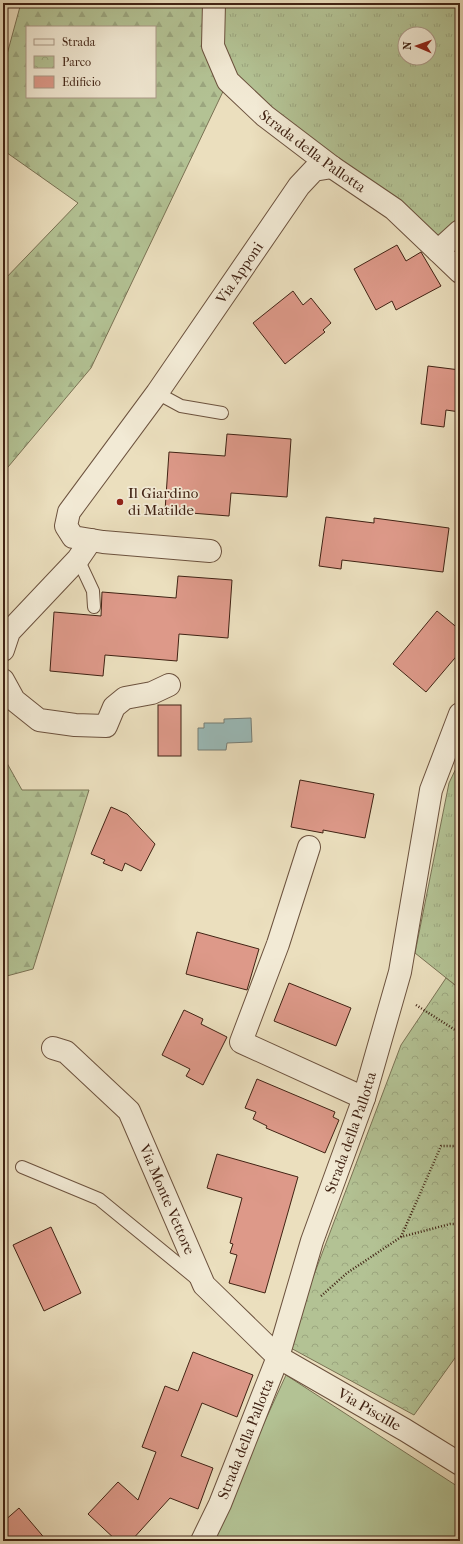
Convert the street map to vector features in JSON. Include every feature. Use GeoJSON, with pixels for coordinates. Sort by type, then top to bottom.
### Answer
{"type":"FeatureCollection","features":[{"type":"Feature","properties":{"kind":"street","name":"Strada della Pallotta"},"geometry":{"type":"LineString","coordinates":[[214,3],[213,46],[228,81],[265,116],[332,167],[394,209],[460,272]]}},
{"type":"Feature","properties":{"kind":"street","name":"Via Apponi"},"geometry":{"type":"LineString","coordinates":[[210,551],[73,537],[66,526],[68,512],[157,393],[300,186],[314,170],[332,167]]}},
{"type":"Feature","properties":{"kind":"street"},"geometry":{"type":"LineString","coordinates":[[438,251],[460,231]]}},
{"type":"Feature","properties":{"kind":"street"},"geometry":{"type":"LineString","coordinates":[[3,650],[9,632],[78,559],[91,540]]}},
{"type":"Feature","properties":{"kind":"street"},"geometry":{"type":"LineString","coordinates":[[3,680],[14,700],[39,720],[75,725],[106,726],[114,707],[125,698],[152,693],[169,685]]}},
{"type":"Feature","properties":{"kind":"street","name":"Strada della Pallotta"},"geometry":{"type":"LineString","coordinates":[[202,1541],[220,1504],[278,1357],[312,1241],[364,1098],[400,972],[431,790],[460,714]]}},
{"type":"Feature","properties":{"kind":"street"},"geometry":{"type":"LineString","coordinates":[[309,847],[278,944],[241,1042],[364,1098]]}},
{"type":"Feature","properties":{"kind":"street","name":"Via Monte Vettore"},"geometry":{"type":"LineString","coordinates":[[53,1048],[66,1052],[129,1111],[204,1285],[278,1357]]}},
{"type":"Feature","properties":{"kind":"street","name":"Via Piscille"},"geometry":{"type":"LineString","coordinates":[[278,1357],[405,1430],[460,1464]]}},
{"type":"Feature","properties":{"kind":"lane"},"geometry":{"type":"LineString","coordinates":[[157,393],[181,406],[222,413]]}},
{"type":"Feature","properties":{"kind":"lane"},"geometry":{"type":"LineString","coordinates":[[78,559],[93,590],[94,607]]}},
{"type":"Feature","properties":{"kind":"lane"},"geometry":{"type":"LineString","coordinates":[[22,1167],[99,1199],[204,1285]]}},
{"type":"Feature","properties":{"kind":"path"},"geometry":{"type":"LineString","coordinates":[[394,991],[460,1033]]}},
{"type":"Feature","properties":{"kind":"path"},"geometry":{"type":"LineString","coordinates":[[401,1237],[441,1146],[460,1146]]}},
{"type":"Feature","properties":{"kind":"path"},"geometry":{"type":"LineString","coordinates":[[317,1299],[347,1273],[401,1237],[450,1224],[460,1224]]}},
{"type":"Feature","properties":{"kind":"green space"},"geometry":{"type":"Polygon","coordinates":[[[21,3],[214,3],[228,81],[91,368],[3,473],[3,281],[78,203],[3,150],[3,69],[21,3]]]}},
{"type":"Feature","properties":{"kind":"green space"},"geometry":{"type":"Polygon","coordinates":[[[217,3],[460,3],[460,231],[438,251],[232,85],[214,13],[217,3]]]}},
{"type":"Feature","properties":{"kind":"green space"},"geometry":{"type":"Polygon","coordinates":[[[3,756],[22,790],[89,790],[33,969],[3,977],[3,756]]]}},
{"type":"Feature","properties":{"kind":"green space"},"geometry":{"type":"Polygon","coordinates":[[[460,760],[460,989],[415,953],[449,783],[460,760]]]}},
{"type":"Feature","properties":{"kind":"green space"},"geometry":{"type":"Polygon","coordinates":[[[446,978],[460,989],[460,1351],[414,1415],[287,1346],[401,1045],[446,978]]]}},
{"type":"Feature","properties":{"kind":"green space"},"geometry":{"type":"Polygon","coordinates":[[[286,1375],[460,1488],[460,1541],[210,1541],[286,1375]]]}},
{"type":"Feature","properties":{"kind":"water"},"geometry":{"type":"Polygon","coordinates":[[[251,718],[252,742],[227,743],[226,750],[198,750],[198,728],[204,728],[204,723],[224,723],[224,719],[251,718]]]}},
{"type":"Feature","properties":{"kind":"building"},"geometry":{"type":"Polygon","coordinates":[[[397,245],[406,261],[421,252],[441,286],[396,310],[392,301],[376,310],[354,269],[397,245]]]}},
{"type":"Feature","properties":{"kind":"building"},"geometry":{"type":"Polygon","coordinates":[[[293,291],[303,305],[311,298],[331,323],[323,330],[325,332],[285,364],[253,323],[293,291]]]}},
{"type":"Feature","properties":{"kind":"building"},"geometry":{"type":"Polygon","coordinates":[[[428,366],[460,370],[460,412],[446,410],[444,427],[421,424],[428,366]]]}},
{"type":"Feature","properties":{"kind":"building"},"geometry":{"type":"Polygon","coordinates":[[[227,434],[291,439],[287,497],[231,493],[229,516],[165,511],[169,452],[225,456],[227,434]]]}},
{"type":"Feature","properties":{"kind":"building"},"geometry":{"type":"Polygon","coordinates":[[[326,517],[374,523],[374,518],[449,528],[443,572],[342,560],[341,569],[319,566],[326,517]]]}},
{"type":"Feature","properties":{"kind":"building"},"geometry":{"type":"Polygon","coordinates":[[[178,576],[232,580],[228,638],[179,634],[177,661],[105,655],[103,676],[50,671],[54,612],[101,616],[102,592],[176,598],[178,576]]]}},
{"type":"Feature","properties":{"kind":"building"},"geometry":{"type":"Polygon","coordinates":[[[437,611],[460,630],[460,652],[426,692],[393,664],[437,611]]]}},
{"type":"Feature","properties":{"kind":"building"},"geometry":{"type":"Polygon","coordinates":[[[158,705],[181,705],[181,756],[158,756],[158,705]]]}},
{"type":"Feature","properties":{"kind":"building"},"geometry":{"type":"Polygon","coordinates":[[[300,780],[374,794],[365,838],[323,830],[323,833],[291,827],[300,780]]]}},
{"type":"Feature","properties":{"kind":"building"},"geometry":{"type":"Polygon","coordinates":[[[111,807],[127,814],[155,844],[141,871],[125,863],[122,871],[103,863],[105,860],[91,854],[111,807]]]}},
{"type":"Feature","properties":{"kind":"building"},"geometry":{"type":"Polygon","coordinates":[[[197,932],[259,949],[247,990],[186,974],[197,932]]]}},
{"type":"Feature","properties":{"kind":"building"},"geometry":{"type":"Polygon","coordinates":[[[289,983],[351,1008],[336,1046],[274,1021],[289,983]]]}},
{"type":"Feature","properties":{"kind":"building"},"geometry":{"type":"Polygon","coordinates":[[[184,1010],[203,1019],[201,1024],[227,1037],[203,1085],[186,1076],[190,1069],[162,1055],[184,1010]]]}},
{"type":"Feature","properties":{"kind":"building"},"geometry":{"type":"Polygon","coordinates":[[[257,1079],[335,1112],[333,1117],[339,1120],[325,1153],[266,1128],[267,1126],[253,1119],[256,1112],[245,1108],[257,1079]]]}},
{"type":"Feature","properties":{"kind":"building"},"geometry":{"type":"Polygon","coordinates":[[[217,1154],[298,1177],[265,1293],[229,1283],[237,1255],[230,1253],[233,1244],[230,1243],[242,1198],[207,1188],[217,1154]]]}},
{"type":"Feature","properties":{"kind":"building"},"geometry":{"type":"Polygon","coordinates":[[[51,1227],[81,1293],[44,1311],[13,1245],[51,1227]]]}},
{"type":"Feature","properties":{"kind":"building"},"geometry":{"type":"Polygon","coordinates":[[[193,1352],[253,1375],[237,1417],[202,1403],[181,1456],[213,1468],[198,1509],[170,1498],[131,1541],[117,1541],[88,1514],[118,1482],[138,1500],[156,1452],[142,1447],[165,1386],[178,1391],[193,1352]]]}},
{"type":"Feature","properties":{"kind":"building"},"geometry":{"type":"Polygon","coordinates":[[[19,1508],[47,1541],[3,1541],[3,1522],[19,1508]]]}},
{"type":"Feature","properties":{"kind":"place","name":"Il Giardino di Matilde"},"geometry":{"type":"Point","coordinates":[120,502]}}]}
